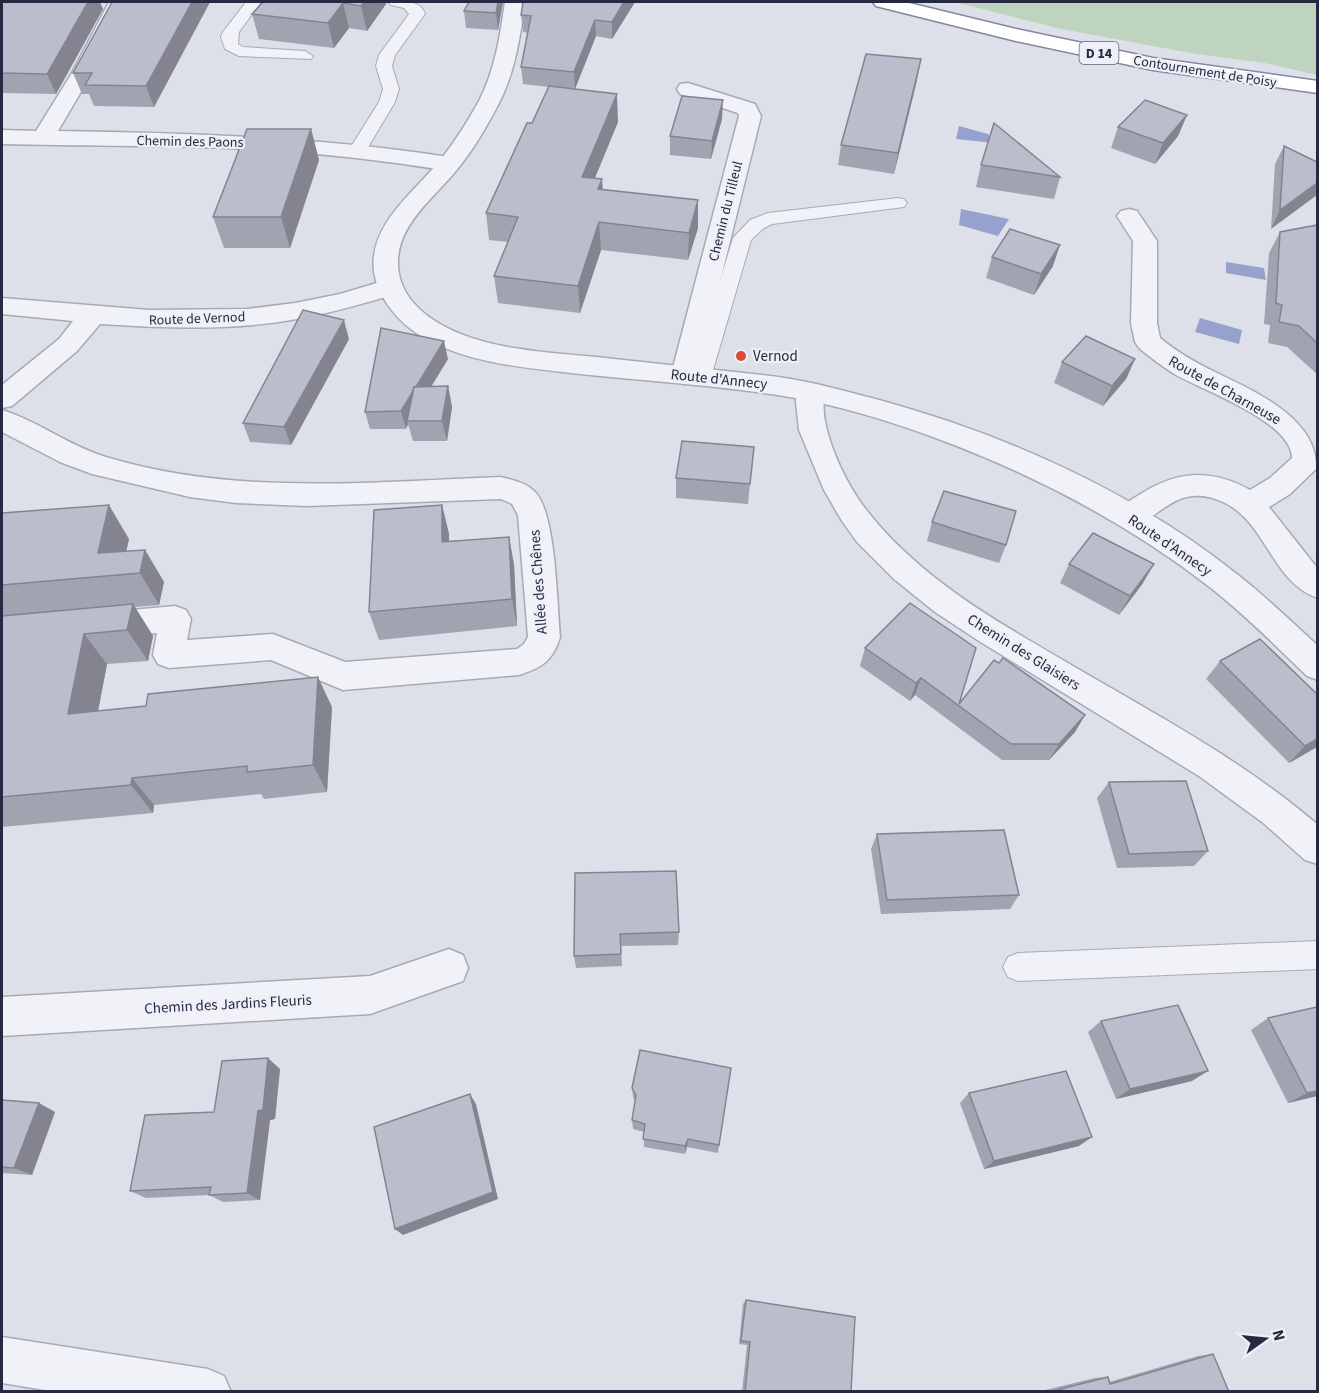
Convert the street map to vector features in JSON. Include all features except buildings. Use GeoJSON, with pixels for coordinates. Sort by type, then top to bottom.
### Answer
{"type":"FeatureCollection","features":[{"type":"Feature","properties":{"kind":"highway","name":"Contournement de Poisy"},"geometry":{"type":"LineString","coordinates":[[883,2],[1016,35],[1153,64],[1317,87]]}},
{"type":"Feature","properties":{"kind":"street"},"geometry":{"type":"LineString","coordinates":[[43,138],[81,73],[118,2]]}},
{"type":"Feature","properties":{"kind":"street"},"geometry":{"type":"LineString","coordinates":[[390,287],[386,276],[386,263],[393,231],[449,164],[490,100],[506,61],[515,2]]}},
{"type":"Feature","properties":{"kind":"street","name":"Chemin du Tilleul"},"geometry":{"type":"LineString","coordinates":[[688,88],[747,109],[750,116],[692,376]]}},
{"type":"Feature","properties":{"kind":"street","name":"Chemin des Paons"},"geometry":{"type":"LineString","coordinates":[[2,137],[261,143],[358,150],[449,164]]}},
{"type":"Feature","properties":{"kind":"street","name":"Route de Charneuse"},"geometry":{"type":"LineString","coordinates":[[1129,216],[1145,241],[1144,323],[1148,342],[1169,360],[1280,418],[1302,439],[1307,452],[1306,462],[1280,486],[1251,504]]}},
{"type":"Feature","properties":{"kind":"street","name":"Route d'Annecy"},"geometry":{"type":"LineString","coordinates":[[390,287],[401,305],[421,324],[466,346],[538,360],[692,376],[810,392],[864,405],[964,438],[1038,469],[1129,516],[1174,545],[1224,582],[1317,667]]}},
{"type":"Feature","properties":{"kind":"street","name":"Route de Vernod"},"geometry":{"type":"LineString","coordinates":[[2,306],[92,316],[167,320],[262,315],[358,299],[390,287]]}},
{"type":"Feature","properties":{"kind":"street"},"geometry":{"type":"LineString","coordinates":[[2,399],[68,345],[92,316]]}},
{"type":"Feature","properties":{"kind":"street","name":"Chemin des Glaisiers"},"geometry":{"type":"LineString","coordinates":[[810,392],[808,412],[811,425],[840,494],[868,534],[909,574],[975,623],[1194,754],[1248,790],[1301,832],[1317,848]]}},
{"type":"Feature","properties":{"kind":"street","name":"Allée des Chênes"},"geometry":{"type":"LineString","coordinates":[[2,420],[70,455],[102,467],[190,486],[236,492],[306,495],[491,488],[514,491],[530,503],[544,637],[541,648],[533,657],[519,662],[343,676],[273,647],[169,655],[175,619],[71,628]]}},
{"type":"Feature","properties":{"kind":"street"},"geometry":{"type":"LineString","coordinates":[[1129,516],[1170,489],[1188,485],[1223,491],[1251,504],[1304,576],[1317,586]]}},
{"type":"Feature","properties":{"kind":"street","name":"Chemin des Jardins Fleuris"},"geometry":{"type":"LineString","coordinates":[[2,1017],[370,995],[449,968]]}},
{"type":"Feature","properties":{"kind":"street"},"geometry":{"type":"LineString","coordinates":[[2,1360],[208,1392]]}},
{"type":"Feature","properties":{"kind":"lane"},"geometry":{"type":"LineString","coordinates":[[253,2],[228,37],[231,46],[239,51],[305,56]]}},
{"type":"Feature","properties":{"kind":"lane"},"geometry":{"type":"LineString","coordinates":[[358,150],[382,114],[390,95],[390,83],[384,66],[387,56],[417,14],[417,10],[410,4],[396,2]]}},
{"type":"Feature","properties":{"kind":"lane"},"geometry":{"type":"LineString","coordinates":[[692,376],[742,238],[757,224],[768,219],[898,203]]}},
{"type":"Feature","properties":{"kind":"lane"},"geometry":{"type":"LineString","coordinates":[[1018,967],[1317,954]]}},
{"type":"Feature","properties":{"kind":"green space"},"geometry":{"type":"Polygon","coordinates":[[[954,2],[1317,2],[1317,75],[1264,63],[1196,54],[1061,29],[954,2]]]}},
{"type":"Feature","properties":{"kind":"water"},"geometry":{"type":"Polygon","coordinates":[[[959,126],[988,134],[994,143],[956,139],[959,126]]]}},
{"type":"Feature","properties":{"kind":"water"},"geometry":{"type":"Polygon","coordinates":[[[961,209],[1009,219],[998,236],[959,225],[961,209]]]}},
{"type":"Feature","properties":{"kind":"water"},"geometry":{"type":"Polygon","coordinates":[[[1226,262],[1264,268],[1266,280],[1226,273],[1226,262]]]}},
{"type":"Feature","properties":{"kind":"water"},"geometry":{"type":"Polygon","coordinates":[[[1200,318],[1242,330],[1239,344],[1195,332],[1200,318]]]}},
{"type":"Feature","properties":{"kind":"place","name":"Vernod"},"geometry":{"type":"Point","coordinates":[741,356]}}]}
